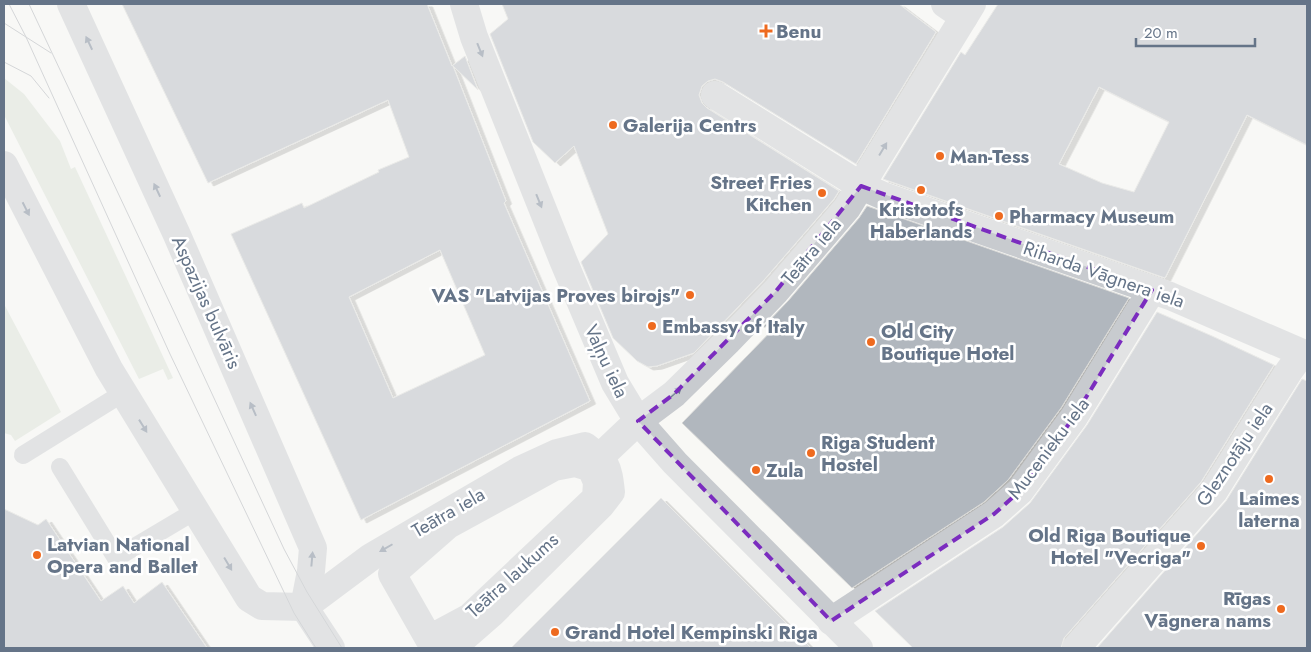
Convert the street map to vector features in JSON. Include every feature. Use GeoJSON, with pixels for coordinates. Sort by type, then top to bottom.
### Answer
{"type":"FeatureCollection","features":[{"type":"Feature","properties":{"kind":"street","name":"Aspazijas bulvāris"},"geometry":{"type":"LineString","coordinates":[[71,4],[177,234],[314,548],[304,607]]}},
{"type":"Feature","properties":{"kind":"street","name":"Vaļņu iela"},"geometry":{"type":"LineString","coordinates":[[464,4],[474,37],[562,260],[614,383],[638,421],[675,463],[859,648]]}},
{"type":"Feature","properties":{"kind":"street","name":"Teātra iela"},"geometry":{"type":"LineString","coordinates":[[304,607],[371,557],[520,470],[557,453],[585,446],[600,457],[638,421],[674,394],[776,291],[847,208],[960,8]]}},
{"type":"Feature","properties":{"kind":"street","name":"Riharda Vāgnera iela"},"geometry":{"type":"LineString","coordinates":[[715,95],[861,186],[931,213],[1206,310],[1306,351]]}},
{"type":"Feature","properties":{"kind":"street"},"geometry":{"type":"LineString","coordinates":[[4,165],[108,369],[249,598],[262,606],[304,607],[331,648]]}},
{"type":"Feature","properties":{"kind":"street","name":"Mucenieku iela"},"geometry":{"type":"LineString","coordinates":[[831,621],[994,514],[1020,491],[1074,418],[1152,290]]}},
{"type":"Feature","properties":{"kind":"street","name":"Gleznotāju iela"},"geometry":{"type":"LineString","coordinates":[[1076,648],[1214,491],[1289,371],[1306,351]]}},
{"type":"Feature","properties":{"kind":"street"},"geometry":{"type":"LineString","coordinates":[[452,648],[491,614],[601,505],[611,492],[608,469],[600,457]]}},
{"type":"Feature","properties":{"kind":"street","name":"Teātra laukums"},"geometry":{"type":"LineString","coordinates":[[575,463],[591,468],[597,482],[596,498],[470,617],[429,639],[392,574],[448,525],[554,467],[575,463]]}},
{"type":"Feature","properties":{"kind":"lane"},"geometry":{"type":"LineString","coordinates":[[23,454],[123,393]]}},
{"type":"Feature","properties":{"kind":"lane"},"geometry":{"type":"LineString","coordinates":[[60,467],[116,558],[195,511]]}},
{"type":"Feature","properties":{"kind":"highlighted area"},"geometry":{"type":"Polygon","coordinates":[[[861,186],[1152,290],[1074,417],[1020,491],[994,514],[831,621],[638,421],[674,394],[776,291],[861,186]]]}},
{"type":"Feature","properties":{"kind":"shaded area"},"geometry":{"type":"Polygon","coordinates":[[[4,78],[24,94],[60,141],[71,169],[75,167],[173,378],[168,380],[163,369],[139,379],[4,115],[4,78]]]}},
{"type":"Feature","properties":{"kind":"shaded area"},"geometry":{"type":"Polygon","coordinates":[[[4,304],[61,412],[15,441],[11,435],[4,433],[4,304]]]}},
{"type":"Feature","properties":{"kind":"building"},"geometry":{"type":"Polygon","coordinates":[[[122,4],[427,4],[452,66],[465,56],[478,90],[453,66],[506,201],[504,203],[590,401],[361,520],[231,234],[302,203],[304,208],[379,172],[378,170],[409,157],[388,100],[208,183],[122,4]],[[440,250],[349,297],[393,398],[485,355],[440,250]]]}},
{"type":"Feature","properties":{"kind":"building"},"geometry":{"type":"Polygon","coordinates":[[[502,4],[899,4],[936,32],[856,164],[723,82],[715,79],[708,81],[702,86],[699,95],[702,103],[707,108],[839,191],[764,280],[694,353],[657,366],[648,367],[637,361],[613,338],[581,262],[608,234],[574,146],[555,163],[533,142],[490,34],[508,19],[502,4]]]}},
{"type":"Feature","properties":{"kind":"building"},"geometry":{"type":"Polygon","coordinates":[[[998,4],[1307,4],[1307,145],[1247,115],[1165,278],[883,179],[961,52],[965,55],[998,4]],[[1099,87],[1059,164],[1102,183],[1134,192],[1169,122],[1099,87]]]}},
{"type":"Feature","properties":{"kind":"building"},"geometry":{"type":"Polygon","coordinates":[[[867,206],[1129,298],[1061,408],[1008,480],[984,502],[852,588],[682,423],[780,322],[762,328],[788,301],[859,218],[867,206]]]}},
{"type":"Feature","properties":{"kind":"building"},"geometry":{"type":"Polygon","coordinates":[[[1157,312],[1274,365],[1201,482],[1064,638],[1061,648],[913,648],[875,611],[1003,527],[1030,503],[1087,425],[1157,312]]]}},
{"type":"Feature","properties":{"kind":"building"},"geometry":{"type":"Polygon","coordinates":[[[1302,379],[1307,381],[1307,648],[1097,648],[1226,501],[1302,379]]]}},
{"type":"Feature","properties":{"kind":"building"},"geometry":{"type":"Polygon","coordinates":[[[661,498],[811,648],[511,648],[661,498]]]}},
{"type":"Feature","properties":{"kind":"building","name":"Latvian National Opera and Ballet"},"geometry":{"type":"Polygon","coordinates":[[[4,509],[38,525],[46,519],[101,601],[123,586],[134,603],[162,582],[207,648],[4,648],[4,509]]]}},
{"type":"Feature","properties":{"kind":"tram line"},"geometry":{"type":"LineString","coordinates":[[9,4],[26,37],[170,354],[294,613],[316,648]]}},
{"type":"Feature","properties":{"kind":"tram line"},"geometry":{"type":"LineString","coordinates":[[29,4],[284,549],[307,592],[342,648]]}},
{"type":"Feature","properties":{"kind":"tram line"},"geometry":{"type":"LineString","coordinates":[[4,23],[51,53]]}},
{"type":"Feature","properties":{"kind":"tram line"},"geometry":{"type":"LineString","coordinates":[[4,62],[31,76],[49,98]]}},
{"type":"Feature","properties":{"kind":"place","name":"Benu"},"geometry":{"type":"Point","coordinates":[766,31]}},
{"type":"Feature","properties":{"kind":"place","name":"Galerija Centrs"},"geometry":{"type":"Point","coordinates":[613,125]}},
{"type":"Feature","properties":{"kind":"place","name":"Man-Tess"},"geometry":{"type":"Point","coordinates":[940,156]}},
{"type":"Feature","properties":{"kind":"place","name":"Kristotofs Haberlands"},"geometry":{"type":"Point","coordinates":[921,190]}},
{"type":"Feature","properties":{"kind":"place","name":"Street Fries Kitchen"},"geometry":{"type":"Point","coordinates":[822,193]}},
{"type":"Feature","properties":{"kind":"place","name":"Pharmacy Museum"},"geometry":{"type":"Point","coordinates":[999,216]}},
{"type":"Feature","properties":{"kind":"place","name":"VAS \"Latvijas Proves birojs\""},"geometry":{"type":"Point","coordinates":[690,295]}},
{"type":"Feature","properties":{"kind":"place","name":"Embassy of Italy"},"geometry":{"type":"Point","coordinates":[652,326]}},
{"type":"Feature","properties":{"kind":"place","name":"Old City Boutique Hotel"},"geometry":{"type":"Point","coordinates":[871,342]}},
{"type":"Feature","properties":{"kind":"place","name":"Riga Student Hostel"},"geometry":{"type":"Point","coordinates":[811,453]}},
{"type":"Feature","properties":{"kind":"place","name":"Zula"},"geometry":{"type":"Point","coordinates":[756,470]}},
{"type":"Feature","properties":{"kind":"place","name":"Laimes laterna"},"geometry":{"type":"Point","coordinates":[1269,479]}},
{"type":"Feature","properties":{"kind":"place","name":"Old Riga Boutique Hotel \"Vecriga\""},"geometry":{"type":"Point","coordinates":[1201,546]}},
{"type":"Feature","properties":{"kind":"place","name":"Latvian National Opera and Ballet"},"geometry":{"type":"Point","coordinates":[37,555]}},
{"type":"Feature","properties":{"kind":"place","name":"Rīgas Vāgnera nams"},"geometry":{"type":"Point","coordinates":[1281,609]}},
{"type":"Feature","properties":{"kind":"place","name":"Grand Hotel Kempinski Riga"},"geometry":{"type":"Point","coordinates":[555,632]}}]}
